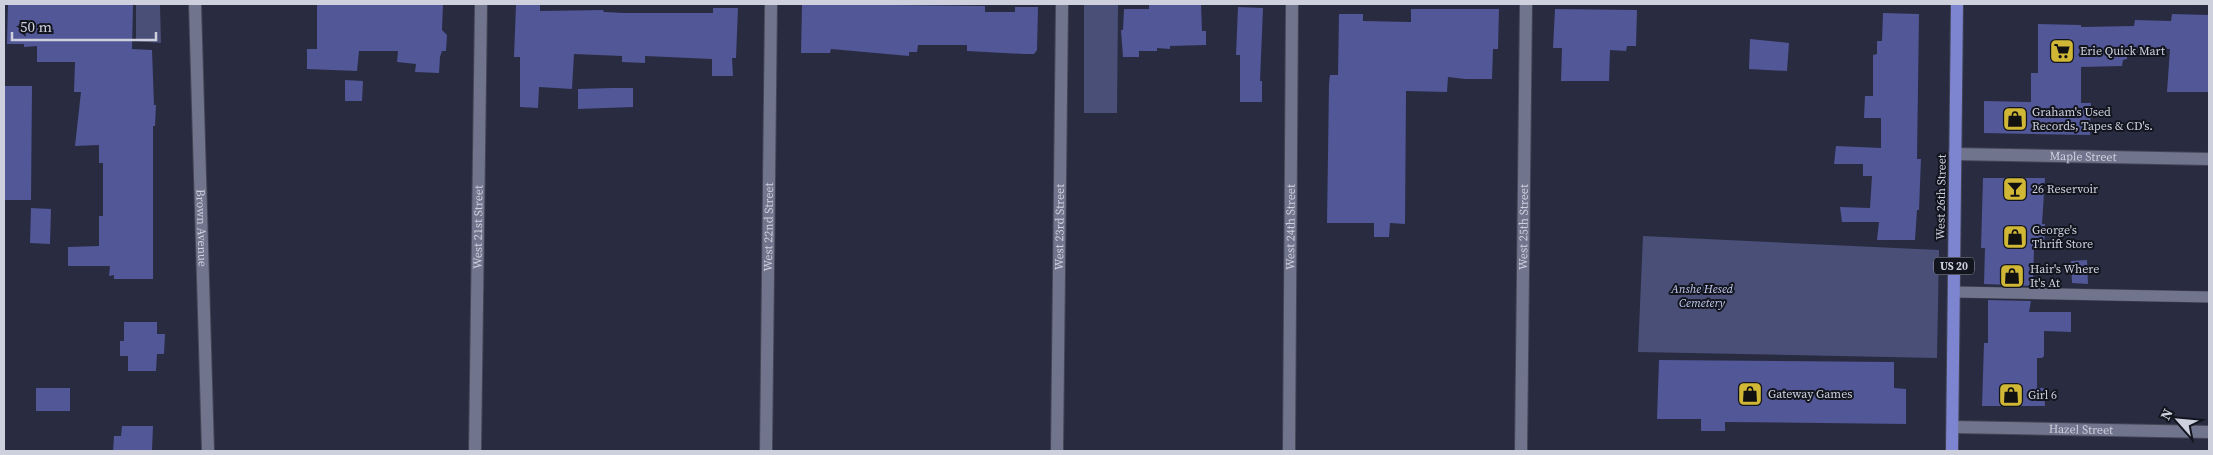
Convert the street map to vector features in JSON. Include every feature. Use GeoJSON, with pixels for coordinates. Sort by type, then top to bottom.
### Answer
{"type":"FeatureCollection","features":[{"type":"Feature","properties":{"kind":"main road","name":"West 26th Street"},"geometry":{"type":"LineString","coordinates":[[1952,451],[1957,4]]}},
{"type":"Feature","properties":{"kind":"street","name":"Brown Avenue"},"geometry":{"type":"LineString","coordinates":[[195,4],[208,451]]}},
{"type":"Feature","properties":{"kind":"street","name":"West 21st Street"},"geometry":{"type":"LineString","coordinates":[[474,451],[480,4]]}},
{"type":"Feature","properties":{"kind":"street","name":"West 22nd Street"},"geometry":{"type":"LineString","coordinates":[[766,451],[771,4]]}},
{"type":"Feature","properties":{"kind":"street","name":"West 23rd Street"},"geometry":{"type":"LineString","coordinates":[[1057,451],[1062,4]]}},
{"type":"Feature","properties":{"kind":"street","name":"West 24th Street"},"geometry":{"type":"LineString","coordinates":[[1289,451],[1292,4]]}},
{"type":"Feature","properties":{"kind":"street","name":"West 25th Street"},"geometry":{"type":"LineString","coordinates":[[1521,451],[1526,4]]}},
{"type":"Feature","properties":{"kind":"street","name":"Maple Street"},"geometry":{"type":"LineString","coordinates":[[1955,154],[2209,159]]}},
{"type":"Feature","properties":{"kind":"street","name":"Hazel Street"},"geometry":{"type":"LineString","coordinates":[[1953,427],[2209,432]]}},
{"type":"Feature","properties":{"kind":"lane"},"geometry":{"type":"LineString","coordinates":[[1954,292],[2209,297]]}},
{"type":"Feature","properties":{"kind":"green space"},"geometry":{"type":"Polygon","coordinates":[[[136,4],[160,4],[161,43],[136,41],[136,4]]]}},
{"type":"Feature","properties":{"kind":"green space"},"geometry":{"type":"Polygon","coordinates":[[[1084,4],[1118,4],[1117,113],[1084,113],[1084,4]]]}},
{"type":"Feature","properties":{"kind":"green space","name":"Anshe Hesed Cemetery"},"geometry":{"type":"Polygon","coordinates":[[[1643,236],[1939,250],[1937,358],[1638,352],[1643,236]]]}},
{"type":"Feature","properties":{"kind":"building"},"geometry":{"type":"Polygon","coordinates":[[[8,4],[133,4],[132,49],[152,50],[154,105],[156,105],[155,126],[153,126],[153,279],[114,279],[114,275],[109,276],[110,266],[68,266],[68,247],[99,246],[99,216],[103,216],[103,163],[99,163],[99,145],[75,146],[81,92],[74,92],[75,62],[37,62],[37,46],[24,47],[24,44],[7,44],[8,4]]]}},
{"type":"Feature","properties":{"kind":"building"},"geometry":{"type":"Polygon","coordinates":[[[317,4],[443,4],[442,30],[447,35],[446,51],[442,51],[440,57],[439,73],[415,72],[416,64],[397,62],[398,51],[359,51],[357,71],[307,69],[307,49],[317,49],[317,4]]]}},
{"type":"Feature","properties":{"kind":"building"},"geometry":{"type":"Polygon","coordinates":[[[516,4],[540,4],[540,11],[603,10],[604,12],[624,13],[713,13],[713,8],[738,8],[736,58],[732,58],[733,76],[712,76],[712,59],[645,56],[645,63],[622,62],[622,56],[574,54],[572,89],[539,87],[538,108],[520,107],[520,57],[514,57],[516,4]]]}},
{"type":"Feature","properties":{"kind":"building"},"geometry":{"type":"Polygon","coordinates":[[[802,4],[985,6],[985,12],[1015,12],[1015,7],[1038,7],[1037,50],[1034,54],[1024,54],[967,51],[967,45],[918,45],[917,52],[909,52],[909,56],[831,49],[830,53],[801,53],[802,4]]]}},
{"type":"Feature","properties":{"kind":"building"},"geometry":{"type":"Polygon","coordinates":[[[1149,4],[1201,4],[1202,31],[1206,31],[1206,45],[1170,46],[1170,49],[1157,48],[1157,51],[1139,51],[1139,57],[1123,57],[1121,30],[1123,30],[1124,9],[1149,9],[1149,4]]]}},
{"type":"Feature","properties":{"kind":"building"},"geometry":{"type":"Polygon","coordinates":[[[1238,7],[1263,8],[1260,81],[1262,81],[1262,102],[1240,102],[1240,55],[1236,55],[1238,7]]]}},
{"type":"Feature","properties":{"kind":"building"},"geometry":{"type":"Polygon","coordinates":[[[1411,9],[1499,9],[1498,49],[1493,49],[1492,79],[1448,77],[1447,92],[1406,91],[1405,224],[1390,223],[1389,237],[1374,237],[1374,223],[1327,223],[1329,84],[1330,75],[1338,75],[1339,14],[1363,14],[1363,21],[1411,22],[1411,9]]]}},
{"type":"Feature","properties":{"kind":"building"},"geometry":{"type":"Polygon","coordinates":[[[1555,9],[1637,10],[1636,46],[1627,46],[1626,51],[1610,50],[1609,81],[1561,81],[1562,48],[1553,48],[1555,9]]]}},
{"type":"Feature","properties":{"kind":"building"},"geometry":{"type":"Polygon","coordinates":[[[1883,13],[1919,14],[1917,159],[1921,159],[1919,210],[1917,210],[1915,240],[1877,240],[1879,222],[1842,222],[1840,207],[1870,208],[1872,176],[1863,176],[1863,164],[1834,164],[1836,146],[1881,148],[1881,118],[1864,118],[1865,96],[1873,96],[1873,55],[1877,54],[1877,41],[1882,41],[1883,13]]]}},
{"type":"Feature","properties":{"kind":"building"},"geometry":{"type":"Polygon","coordinates":[[[2172,14],[2209,15],[2209,92],[2167,92],[2170,49],[2127,48],[2127,59],[2123,60],[2122,66],[2081,67],[2081,103],[2091,103],[2090,135],[1984,133],[1984,101],[2031,102],[2031,73],[2038,73],[2038,24],[2081,25],[2081,27],[2134,26],[2135,20],[2171,21],[2172,14]]]}},
{"type":"Feature","properties":{"kind":"building"},"geometry":{"type":"Polygon","coordinates":[[[1750,39],[1789,43],[1787,71],[1749,69],[1750,39]]]}},
{"type":"Feature","properties":{"kind":"building"},"geometry":{"type":"Polygon","coordinates":[[[345,80],[363,81],[362,101],[345,101],[345,80]]]}},
{"type":"Feature","properties":{"kind":"building"},"geometry":{"type":"Polygon","coordinates":[[[4,86],[32,86],[31,200],[4,200],[4,86]]]}},
{"type":"Feature","properties":{"kind":"building"},"geometry":{"type":"Polygon","coordinates":[[[633,88],[633,107],[578,109],[578,89],[633,88]]]}},
{"type":"Feature","properties":{"kind":"building"},"geometry":{"type":"Polygon","coordinates":[[[1983,178],[2045,178],[2042,224],[2045,224],[2044,249],[2034,249],[2033,286],[1984,284],[1985,248],[1981,248],[1983,178]]]}},
{"type":"Feature","properties":{"kind":"building"},"geometry":{"type":"Polygon","coordinates":[[[31,208],[51,209],[50,244],[30,243],[31,208]]]}},
{"type":"Feature","properties":{"kind":"building"},"geometry":{"type":"Polygon","coordinates":[[[2087,260],[2088,284],[2072,283],[2071,261],[2087,260]]]}},
{"type":"Feature","properties":{"kind":"building"},"geometry":{"type":"Polygon","coordinates":[[[1988,300],[2031,301],[2029,312],[2071,312],[2071,332],[2044,331],[2044,356],[2037,358],[2037,388],[2044,388],[2045,406],[1982,406],[1984,343],[1988,343],[1988,300]]]}},
{"type":"Feature","properties":{"kind":"building"},"geometry":{"type":"Polygon","coordinates":[[[124,322],[157,322],[157,334],[165,334],[164,354],[157,354],[156,371],[128,371],[128,356],[120,356],[120,341],[124,341],[124,322]]]}},
{"type":"Feature","properties":{"kind":"building"},"geometry":{"type":"Polygon","coordinates":[[[1659,360],[1894,362],[1894,388],[1906,389],[1906,424],[1725,422],[1725,431],[1701,431],[1701,419],[1657,419],[1659,360]]]}},
{"type":"Feature","properties":{"kind":"building"},"geometry":{"type":"Polygon","coordinates":[[[36,388],[70,388],[70,411],[36,411],[36,388]]]}},
{"type":"Feature","properties":{"kind":"building"},"geometry":{"type":"Polygon","coordinates":[[[122,426],[153,426],[152,451],[113,451],[114,436],[121,436],[122,426]]]}},
{"type":"Feature","properties":{"kind":"place","name":"Erie Quick Mart"},"geometry":{"type":"Point","coordinates":[2062,51]}},
{"type":"Feature","properties":{"kind":"place","name":"Graham's Used Records, Tapes & CD's."},"geometry":{"type":"Point","coordinates":[2015,119]}},
{"type":"Feature","properties":{"kind":"place","name":"26 Reservoir"},"geometry":{"type":"Point","coordinates":[2015,189]}},
{"type":"Feature","properties":{"kind":"place","name":"George's Thrift Store"},"geometry":{"type":"Point","coordinates":[2015,237]}},
{"type":"Feature","properties":{"kind":"place","name":"Hair's Where It's At"},"geometry":{"type":"Point","coordinates":[2012,276]}},
{"type":"Feature","properties":{"kind":"place","name":"Gateway Games"},"geometry":{"type":"Point","coordinates":[1750,394]}},
{"type":"Feature","properties":{"kind":"place","name":"Girl 6"},"geometry":{"type":"Point","coordinates":[2011,395]}}]}
